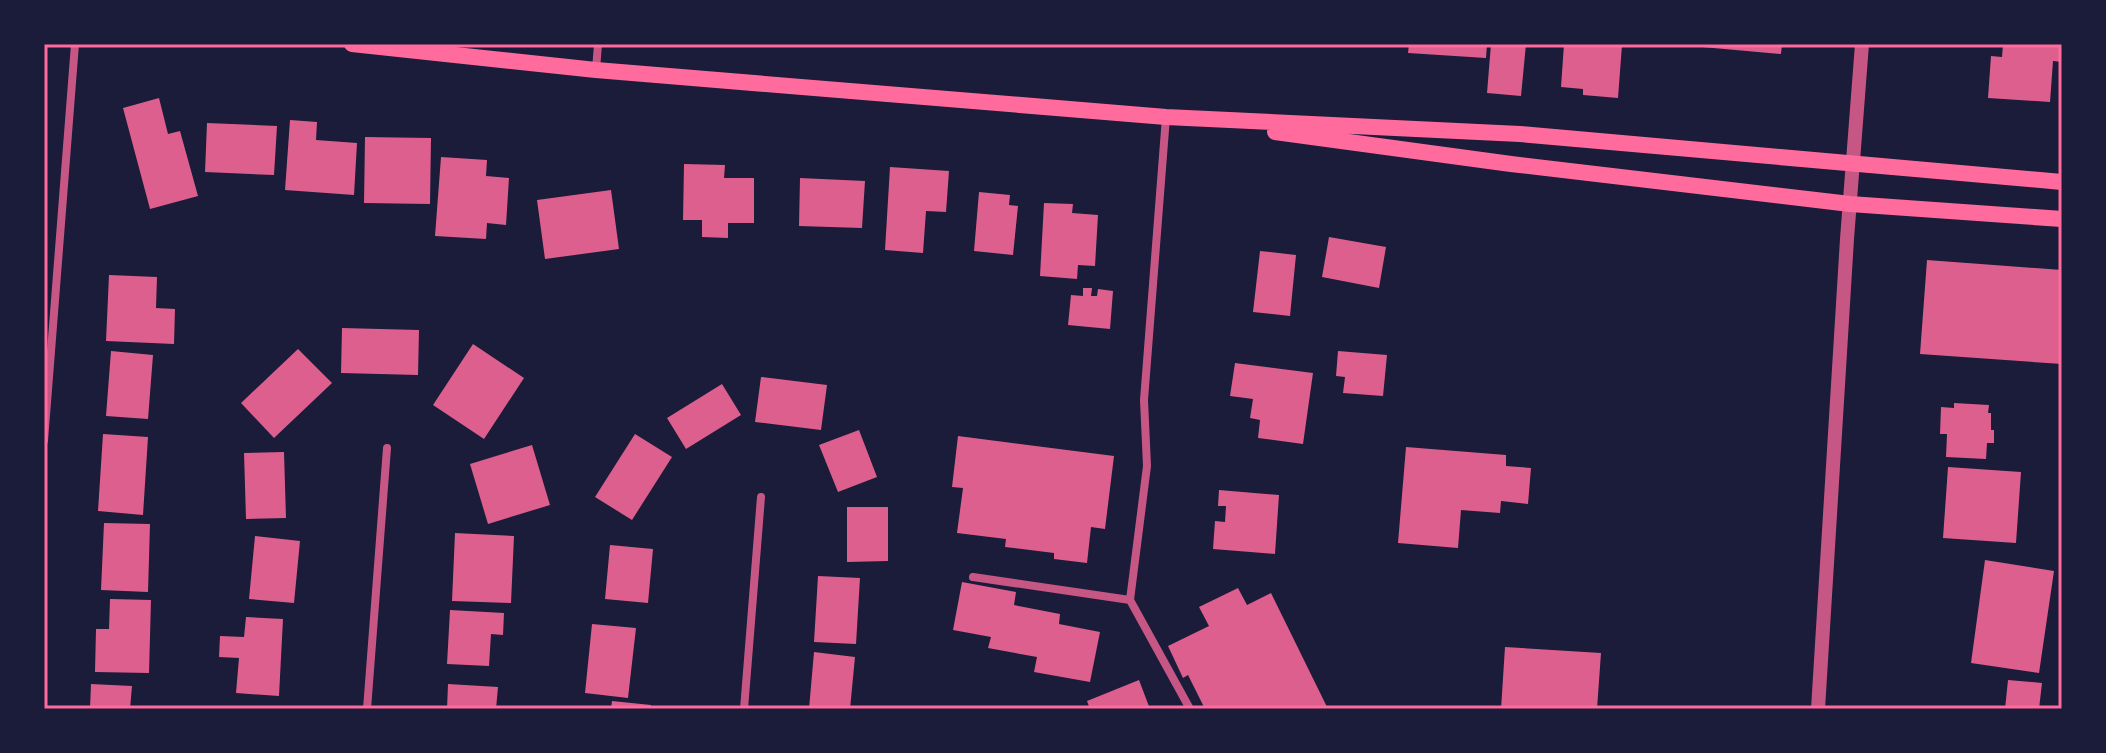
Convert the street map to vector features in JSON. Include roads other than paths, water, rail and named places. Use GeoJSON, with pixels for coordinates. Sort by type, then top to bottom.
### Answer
{"type":"FeatureCollection","features":[{"type":"Feature","properties":{"kind":"main road"},"geometry":{"type":"LineString","coordinates":[[352,44],[596,70],[1166,117],[1520,134],[2062,182]]}},
{"type":"Feature","properties":{"kind":"main road"},"geometry":{"type":"LineString","coordinates":[[1166,117],[1511,164],[1850,204],[2062,219]]}},
{"type":"Feature","properties":{"kind":"street"},"geometry":{"type":"LineString","coordinates":[[44,441],[75,44]]}},
{"type":"Feature","properties":{"kind":"street"},"geometry":{"type":"LineString","coordinates":[[596,70],[598,44]]}},
{"type":"Feature","properties":{"kind":"street"},"geometry":{"type":"LineString","coordinates":[[1818,709],[1862,44]]}},
{"type":"Feature","properties":{"kind":"street"},"geometry":{"type":"LineString","coordinates":[[1166,117],[1144,400],[1147,466],[1130,600],[1190,709]]}},
{"type":"Feature","properties":{"kind":"street"},"geometry":{"type":"LineString","coordinates":[[367,709],[387,448]]}},
{"type":"Feature","properties":{"kind":"street"},"geometry":{"type":"LineString","coordinates":[[744,709],[761,497]]}},
{"type":"Feature","properties":{"kind":"street"},"geometry":{"type":"LineString","coordinates":[[973,577],[1130,600]]}}]}
